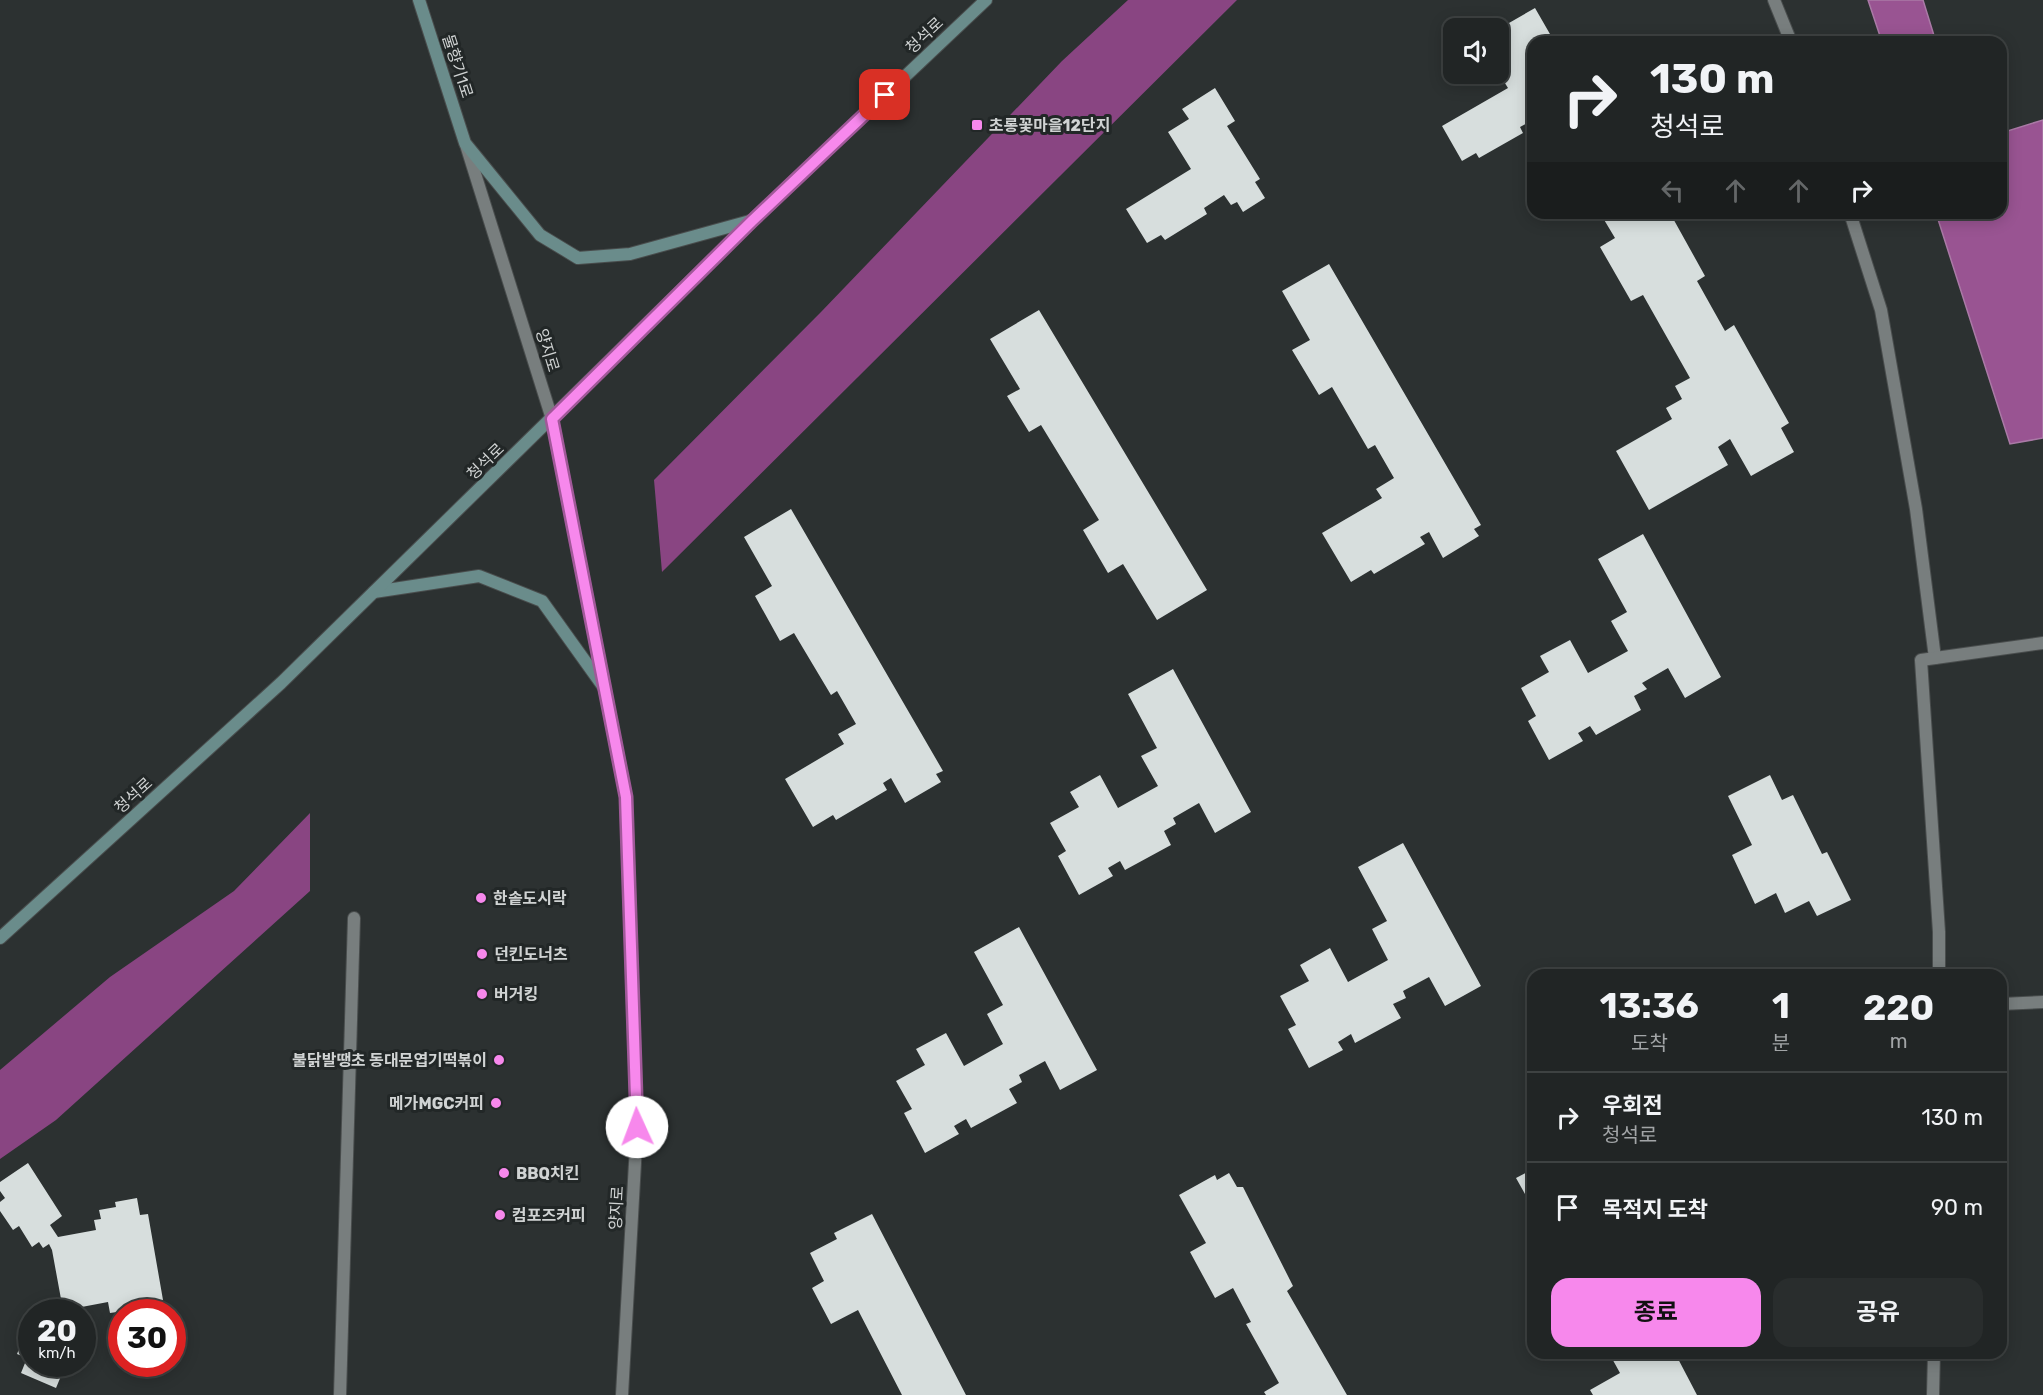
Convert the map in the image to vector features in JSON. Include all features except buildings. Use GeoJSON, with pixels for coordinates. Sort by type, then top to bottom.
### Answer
{"type":"FeatureCollection","features":[{"type":"Feature","properties":{"kind":"main road","name":"물향기1로"},"geometry":{"type":"LineString","coordinates":[[419,0],[465,143]]}},
{"type":"Feature","properties":{"kind":"main road","name":"청석로"},"geometry":{"type":"LineString","coordinates":[[0,938],[281,683],[752,221],[986,0]]}},
{"type":"Feature","properties":{"kind":"main road"},"geometry":{"type":"LineString","coordinates":[[465,143],[540,235],[578,258],[630,254],[752,221]]}},
{"type":"Feature","properties":{"kind":"main road"},"geometry":{"type":"LineString","coordinates":[[374,592],[479,576],[542,601],[605,689]]}},
{"type":"Feature","properties":{"kind":"street"},"geometry":{"type":"LineString","coordinates":[[1774,0],[1789,36]]}},
{"type":"Feature","properties":{"kind":"street","name":"양지로"},"geometry":{"type":"LineString","coordinates":[[465,143],[552,419],[626,797],[637,1127],[622,1395]]}},
{"type":"Feature","properties":{"kind":"street"},"geometry":{"type":"LineString","coordinates":[[1852,219],[1881,310],[1916,509],[1935,658]]}},
{"type":"Feature","properties":{"kind":"street"},"geometry":{"type":"LineString","coordinates":[[1939,969],[1939,932],[1921,660],[2043,643]]}},
{"type":"Feature","properties":{"kind":"street"},"geometry":{"type":"LineString","coordinates":[[340,1395],[354,918]]}},
{"type":"Feature","properties":{"kind":"street"},"geometry":{"type":"LineString","coordinates":[[2007,1004],[2043,1002]]}},
{"type":"Feature","properties":{"kind":"street"},"geometry":{"type":"LineString","coordinates":[[1933,1395],[1934,1359]]}},
{"type":"Feature","properties":{"kind":"shaded area"},"geometry":{"type":"Polygon","coordinates":[[[1128,0],[1237,0],[662,572],[654,480],[821,312],[1062,61],[1128,0]]]}},
{"type":"Feature","properties":{"kind":"shaded area"},"geometry":{"type":"Polygon","coordinates":[[[1868,0],[1923,0],[1934,36],[1880,36],[1868,0]]]}},
{"type":"Feature","properties":{"kind":"shaded area"},"geometry":{"type":"Polygon","coordinates":[[[2043,120],[2043,438],[2010,444],[1938,219],[2007,219],[2007,131],[2043,120]]]}},
{"type":"Feature","properties":{"kind":"shaded area"},"geometry":{"type":"Polygon","coordinates":[[[310,813],[310,891],[56,1120],[0,1159],[0,1070],[110,977],[234,891],[310,813]]]}},
{"type":"Feature","properties":{"kind":"place","name":"초롱꽃마을12단지"},"geometry":{"type":"Point","coordinates":[977,125]}},
{"type":"Feature","properties":{"kind":"place","name":"한솥도시락"},"geometry":{"type":"Point","coordinates":[481,898]}},
{"type":"Feature","properties":{"kind":"place","name":"던킨도너츠"},"geometry":{"type":"Point","coordinates":[482,954]}},
{"type":"Feature","properties":{"kind":"place","name":"버거킹"},"geometry":{"type":"Point","coordinates":[482,994]}},
{"type":"Feature","properties":{"kind":"place","name":"불닭발땡초 동대문엽기떡볶이"},"geometry":{"type":"Point","coordinates":[499,1060]}},
{"type":"Feature","properties":{"kind":"place","name":"메가MGC커피"},"geometry":{"type":"Point","coordinates":[496,1103]}},
{"type":"Feature","properties":{"kind":"place","name":"BBQ치킨"},"geometry":{"type":"Point","coordinates":[504,1173]}},
{"type":"Feature","properties":{"kind":"place","name":"컴포즈커피"},"geometry":{"type":"Point","coordinates":[500,1215]}},
{"type":"Feature","properties":{"kind":"route"},"geometry":{"type":"LineString","coordinates":[[637,1127],[626,797],[552,419],[752,221],[885,95]]}}]}
